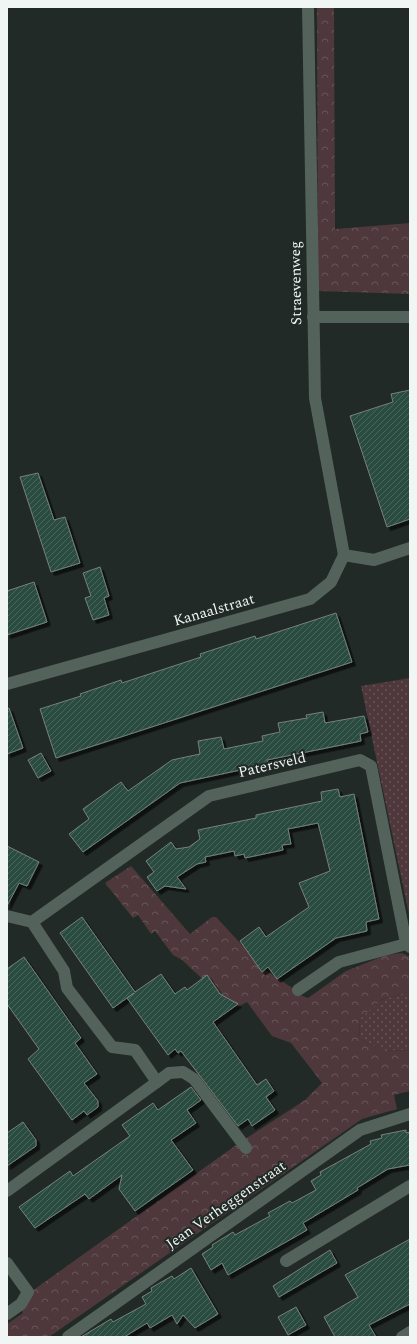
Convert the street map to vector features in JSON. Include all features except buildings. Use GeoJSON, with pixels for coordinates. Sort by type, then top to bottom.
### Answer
{"type":"FeatureCollection","features":[{"type":"Feature","properties":{"kind":"street","name":"Straevenweg"},"geometry":{"type":"LineString","coordinates":[[308,7],[314,398],[344,555]]}},
{"type":"Feature","properties":{"kind":"street"},"geometry":{"type":"LineString","coordinates":[[313,317],[410,317]]}},
{"type":"Feature","properties":{"kind":"street"},"geometry":{"type":"LineString","coordinates":[[344,555],[374,560],[410,548]]}},
{"type":"Feature","properties":{"kind":"street","name":"Kanaalstraat"},"geometry":{"type":"LineString","coordinates":[[7,684],[310,599],[331,582],[344,555]]}},
{"type":"Feature","properties":{"kind":"street","name":"Patersveld"},"geometry":{"type":"LineString","coordinates":[[32,922],[209,796],[360,760],[371,766],[409,944]]}},
{"type":"Feature","properties":{"kind":"street"},"geometry":{"type":"LineString","coordinates":[[7,916],[32,922],[64,971],[67,988],[112,1047],[135,1050],[157,1082]]}},
{"type":"Feature","properties":{"kind":"street"},"geometry":{"type":"LineString","coordinates":[[298,990],[339,962],[409,944]]}},
{"type":"Feature","properties":{"kind":"street"},"geometry":{"type":"LineString","coordinates":[[7,1190],[169,1073],[183,1072],[194,1079],[246,1148]]}},
{"type":"Feature","properties":{"kind":"street","name":"Jean Verheggenstraat"},"geometry":{"type":"LineString","coordinates":[[68,1337],[360,1130],[410,1114]]}},
{"type":"Feature","properties":{"kind":"street"},"geometry":{"type":"LineString","coordinates":[[286,1261],[410,1186]]}},
{"type":"Feature","properties":{"kind":"street"},"geometry":{"type":"LineString","coordinates":[[7,1263],[28,1292],[21,1304],[7,1314]]}},
{"type":"Feature","properties":{"kind":"street"},"geometry":{"type":"LineString","coordinates":[[402,1337],[410,1332]]}},
{"type":"Feature","properties":{"kind":"green space"},"geometry":{"type":"Polygon","coordinates":[[[317,7],[334,7],[335,229],[410,223],[410,294],[318,291],[317,7]]]}},
{"type":"Feature","properties":{"kind":"green space"},"geometry":{"type":"Polygon","coordinates":[[[410,678],[410,919],[361,686],[410,678]]]}},
{"type":"Feature","properties":{"kind":"green space"},"geometry":{"type":"Polygon","coordinates":[[[410,738],[410,774],[403,740],[410,738]]]}},
{"type":"Feature","properties":{"kind":"green space"},"geometry":{"type":"Polygon","coordinates":[[[131,866],[190,934],[212,917],[216,917],[265,970],[294,989],[300,995],[308,998],[346,971],[386,955],[402,953],[410,957],[410,991],[381,1000],[359,1020],[360,1039],[385,1051],[410,1050],[410,1091],[394,1095],[397,1109],[362,1119],[49,1337],[7,1337],[7,1324],[23,1313],[18,1301],[239,1143],[305,1100],[322,1083],[291,1043],[272,1036],[247,1002],[238,1007],[223,998],[182,960],[173,955],[155,931],[151,934],[138,915],[133,918],[105,883],[131,866]]]}},
{"type":"Feature","properties":{"kind":"green space"},"geometry":{"type":"Polygon","coordinates":[[[410,991],[410,1050],[385,1051],[360,1039],[359,1019],[381,1000],[410,991]]]}}]}
